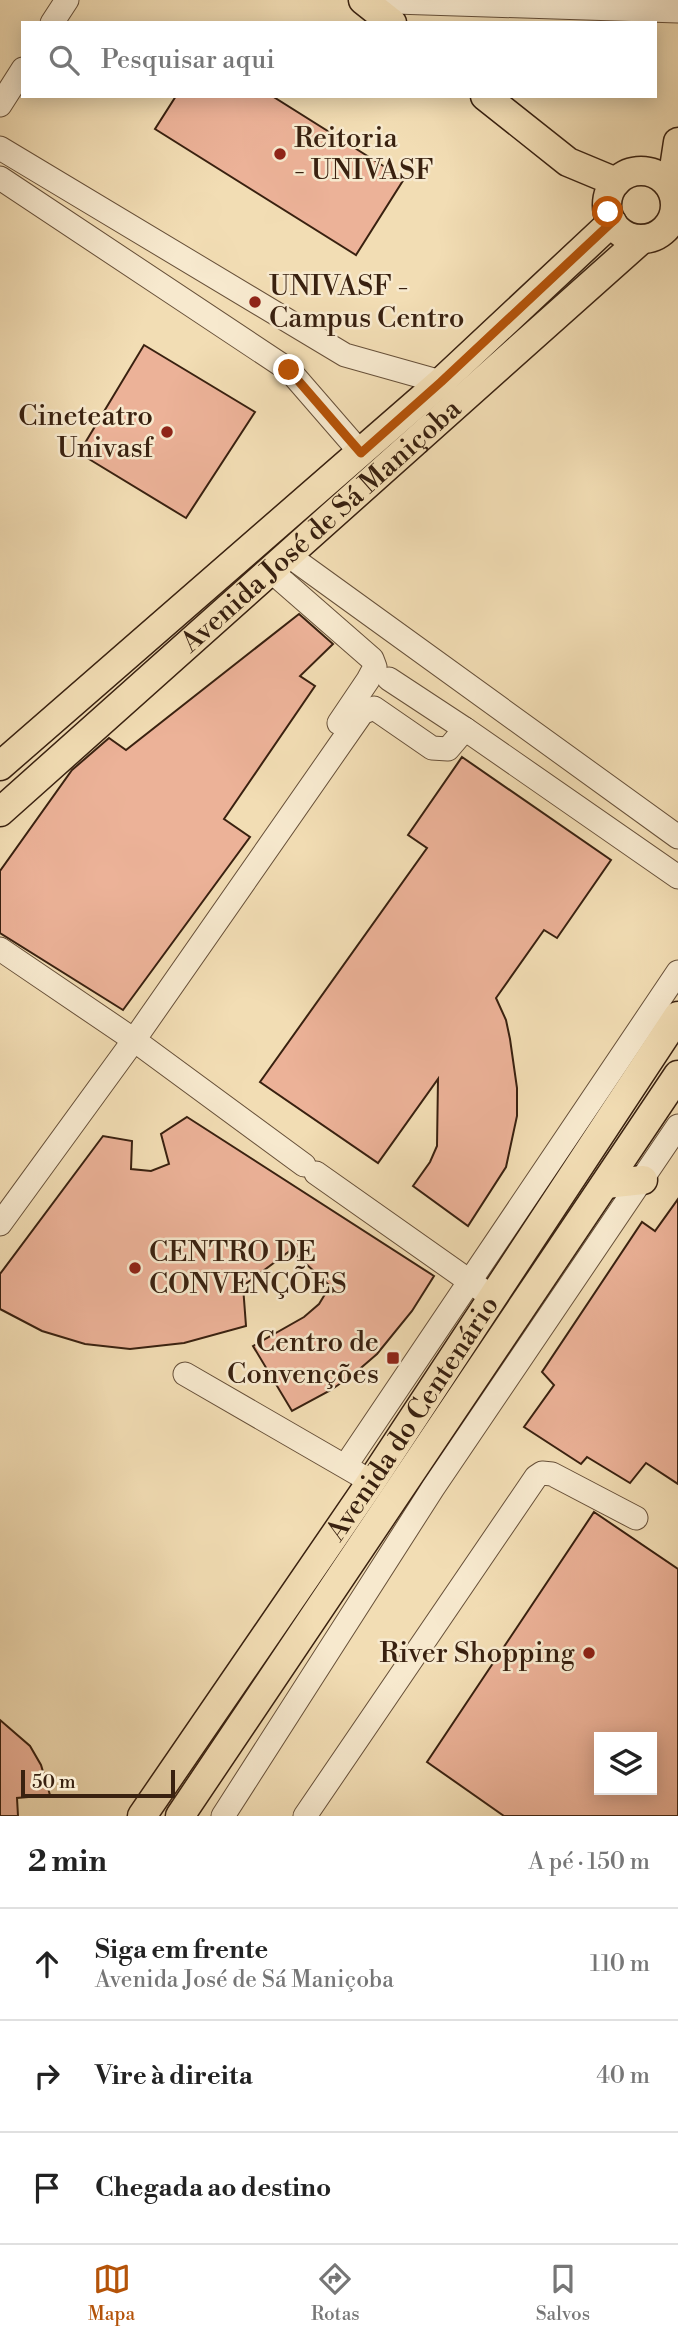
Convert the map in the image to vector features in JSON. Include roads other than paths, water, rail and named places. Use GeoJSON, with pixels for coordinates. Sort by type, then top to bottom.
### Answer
{"type":"FeatureCollection","features":[{"type":"Feature","properties":{"kind":"main road"},"geometry":{"type":"LineString","coordinates":[[363,0],[389,21]]}},
{"type":"Feature","properties":{"kind":"main road"},"geometry":{"type":"LineString","coordinates":[[488,98],[568,162],[616,182]]}},
{"type":"Feature","properties":{"kind":"main road"},"geometry":{"type":"LineString","coordinates":[[676,164],[675,209],[673,219],[662,235],[625,235],[612,222],[608,212],[607,201],[616,182],[631,173],[648,172],[664,180],[676,164]]}},
{"type":"Feature","properties":{"kind":"main road","name":"Avenida José de Sá Maniçoba"},"geometry":{"type":"LineString","coordinates":[[0,766],[441,382],[612,222]]}},
{"type":"Feature","properties":{"kind":"main road","name":"Avenida José de Sá Maniçoba"},"geometry":{"type":"LineString","coordinates":[[0,812],[279,563],[662,235]]}},
{"type":"Feature","properties":{"kind":"main road","name":"Avenida do Centenário"},"geometry":{"type":"LineString","coordinates":[[142,1816],[371,1482],[482,1290],[678,1016]]}},
{"type":"Feature","properties":{"kind":"main road"},"geometry":{"type":"LineString","coordinates":[[180,1816],[678,1075]]}},
{"type":"Feature","properties":{"kind":"main road"},"geometry":{"type":"LineString","coordinates":[[606,1184],[643,1180]]}},
{"type":"Feature","properties":{"kind":"street"},"geometry":{"type":"LineString","coordinates":[[53,21],[67,0]]}},
{"type":"Feature","properties":{"kind":"street"},"geometry":{"type":"LineString","coordinates":[[363,0],[678,11]]}},
{"type":"Feature","properties":{"kind":"street"},"geometry":{"type":"LineString","coordinates":[[0,105],[21,72]]}},
{"type":"Feature","properties":{"kind":"street"},"geometry":{"type":"LineString","coordinates":[[0,148],[345,355],[441,382]]}},
{"type":"Feature","properties":{"kind":"street"},"geometry":{"type":"LineString","coordinates":[[0,178],[289,370],[361,453]]}},
{"type":"Feature","properties":{"kind":"street"},"geometry":{"type":"LineString","coordinates":[[279,563],[372,659],[374,667],[369,680],[321,749]]}},
{"type":"Feature","properties":{"kind":"street"},"geometry":{"type":"LineString","coordinates":[[279,563],[678,836]]}},
{"type":"Feature","properties":{"kind":"street"},"geometry":{"type":"LineString","coordinates":[[389,679],[678,877]]}},
{"type":"Feature","properties":{"kind":"street"},"geometry":{"type":"LineString","coordinates":[[0,1224],[134,1040],[362,713],[374,708],[432,748],[441,750],[448,749],[465,729]]}},
{"type":"Feature","properties":{"kind":"street"},"geometry":{"type":"LineString","coordinates":[[0,949],[134,1040],[482,1290]]}},
{"type":"Feature","properties":{"kind":"street"},"geometry":{"type":"LineString","coordinates":[[346,1465],[482,1290],[678,972]]}},
{"type":"Feature","properties":{"kind":"street"},"geometry":{"type":"LineString","coordinates":[[223,1816],[433,1488],[678,1126]]}},
{"type":"Feature","properties":{"kind":"street"},"geometry":{"type":"LineString","coordinates":[[185,1374],[346,1465],[394,1498]]}},
{"type":"Feature","properties":{"kind":"street"},"geometry":{"type":"LineString","coordinates":[[304,1816],[536,1477],[542,1473],[551,1474],[636,1518]]}},
{"type":"Feature","properties":{"kind":"place","name":"Reitoria - UNIVASF"},"geometry":{"type":"Point","coordinates":[280,154]}},
{"type":"Feature","properties":{"kind":"place","name":"UNIVASF - Campus Centro"},"geometry":{"type":"Point","coordinates":[255,302]}},
{"type":"Feature","properties":{"kind":"place","name":"Cineteatro Univasf"},"geometry":{"type":"Point","coordinates":[167,432]}},
{"type":"Feature","properties":{"kind":"place","name":"CENTRO DE CONVENÇÕES"},"geometry":{"type":"Point","coordinates":[135,1268]}},
{"type":"Feature","properties":{"kind":"place","name":"Centro de Convenções"},"geometry":{"type":"Point","coordinates":[393,1358]}},
{"type":"Feature","properties":{"kind":"place","name":"River Shopping"},"geometry":{"type":"Point","coordinates":[589,1653]}}]}
